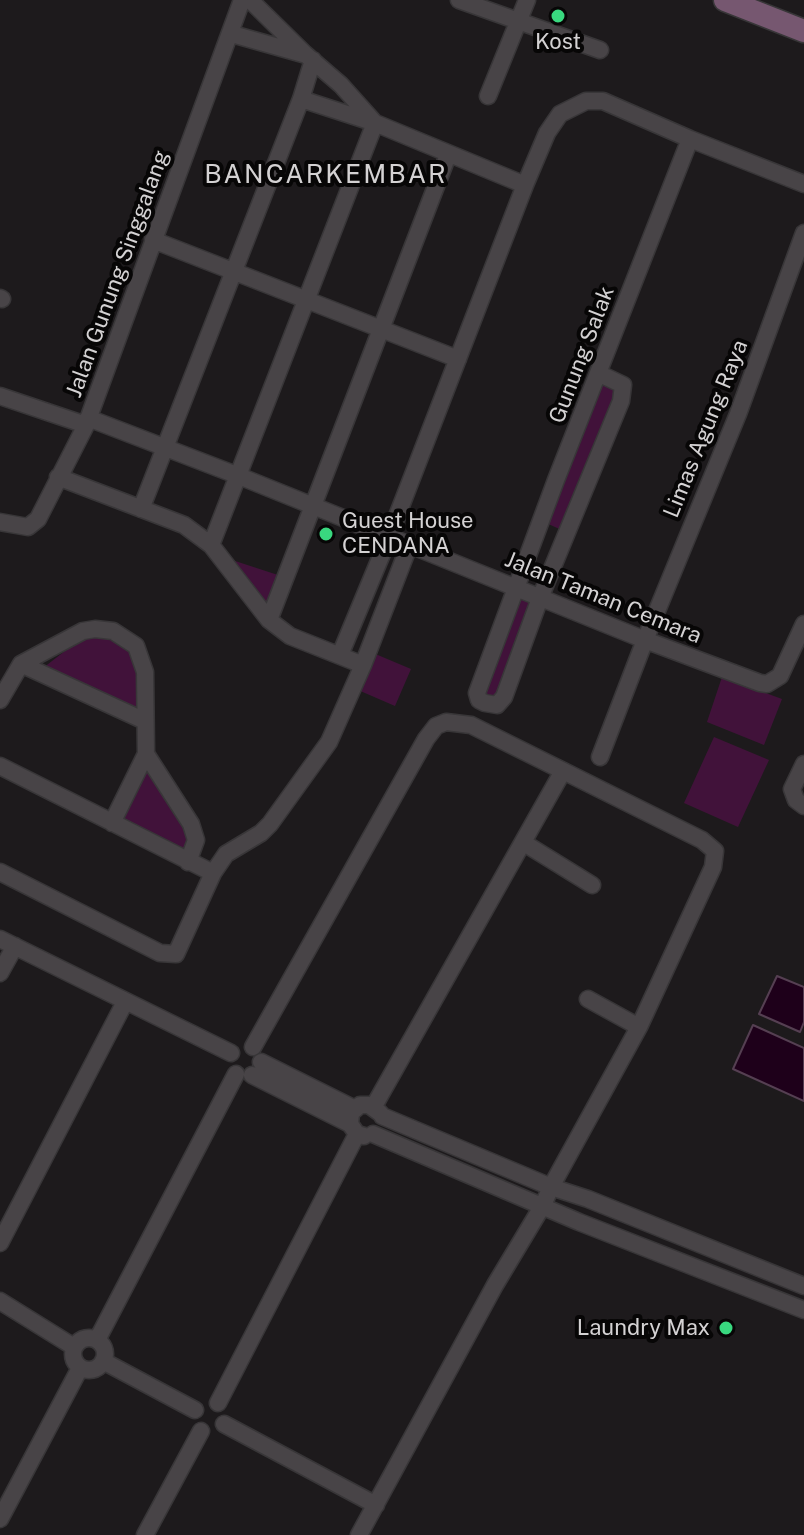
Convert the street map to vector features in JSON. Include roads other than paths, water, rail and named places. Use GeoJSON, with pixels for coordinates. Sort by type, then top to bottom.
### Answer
{"type":"FeatureCollection","features":[{"type":"Feature","properties":{"kind":"main road"},"geometry":{"type":"LineString","coordinates":[[725,0],[804,31]]}},
{"type":"Feature","properties":{"kind":"street","name":"Jalan Gunung Singgalang"},"geometry":{"type":"LineString","coordinates":[[0,522],[28,527],[35,523],[87,422],[242,0]]}},
{"type":"Feature","properties":{"kind":"street"},"geometry":{"type":"LineString","coordinates":[[250,0],[375,123]]}},
{"type":"Feature","properties":{"kind":"street"},"geometry":{"type":"LineString","coordinates":[[459,0],[600,50]]}},
{"type":"Feature","properties":{"kind":"street"},"geometry":{"type":"LineString","coordinates":[[488,96],[527,0]]}},
{"type":"Feature","properties":{"kind":"street"},"geometry":{"type":"LineString","coordinates":[[232,34],[309,57]]}},
{"type":"Feature","properties":{"kind":"street"},"geometry":{"type":"LineString","coordinates":[[141,509],[301,99],[309,57]]}},
{"type":"Feature","properties":{"kind":"street"},"geometry":{"type":"LineString","coordinates":[[301,99],[375,123],[525,185]]}},
{"type":"Feature","properties":{"kind":"street"},"geometry":{"type":"LineString","coordinates":[[340,655],[525,185],[560,114],[586,101],[603,101],[804,184]]}},
{"type":"Feature","properties":{"kind":"street"},"geometry":{"type":"LineString","coordinates":[[211,545],[375,123]]}},
{"type":"Feature","properties":{"kind":"street","name":"Gunung Salak"},"geometry":{"type":"LineString","coordinates":[[540,598],[504,697],[497,705],[479,700],[477,693],[556,480],[690,139]]}},
{"type":"Feature","properties":{"kind":"street"},"geometry":{"type":"LineString","coordinates":[[269,620],[448,155]]}},
{"type":"Feature","properties":{"kind":"street","name":"Limas Agung Raya"},"geometry":{"type":"LineString","coordinates":[[600,757],[738,414],[804,233]]}},
{"type":"Feature","properties":{"kind":"street"},"geometry":{"type":"LineString","coordinates":[[153,240],[458,359]]}},
{"type":"Feature","properties":{"kind":"street"},"geometry":{"type":"LineString","coordinates":[[540,598],[623,392],[624,388],[619,382],[600,374]]}},
{"type":"Feature","properties":{"kind":"street","name":"Jalan Taman Cemara"},"geometry":{"type":"LineString","coordinates":[[0,396],[165,448],[645,640],[767,684],[780,676],[803,629]]}},
{"type":"Feature","properties":{"kind":"street"},"geometry":{"type":"LineString","coordinates":[[58,477],[184,525],[211,545],[269,620],[290,636],[363,665]]}},
{"type":"Feature","properties":{"kind":"street"},"geometry":{"type":"LineString","coordinates":[[0,872],[160,953],[176,954],[213,873],[226,854],[261,833],[281,812],[329,742],[409,546]]}},
{"type":"Feature","properties":{"kind":"street"},"geometry":{"type":"LineString","coordinates":[[0,700],[21,664],[83,631],[113,631],[136,646],[145,672],[146,754],[112,823]]}},
{"type":"Feature","properties":{"kind":"street"},"geometry":{"type":"LineString","coordinates":[[21,664],[145,721]]}},
{"type":"Feature","properties":{"kind":"street"},"geometry":{"type":"LineString","coordinates":[[253,1047],[436,726],[446,722],[471,725],[702,840],[715,851],[713,867],[639,1027],[359,1535]]}},
{"type":"Feature","properties":{"kind":"street"},"geometry":{"type":"LineString","coordinates":[[146,754],[191,824],[196,840],[188,862]]}},
{"type":"Feature","properties":{"kind":"street"},"geometry":{"type":"LineString","coordinates":[[804,764],[792,789],[796,800],[804,806]]}},
{"type":"Feature","properties":{"kind":"street"},"geometry":{"type":"LineString","coordinates":[[0,766],[213,873]]}},
{"type":"Feature","properties":{"kind":"street"},"geometry":{"type":"LineString","coordinates":[[359,1125],[380,1127],[378,1111],[563,771]]}},
{"type":"Feature","properties":{"kind":"street"},"geometry":{"type":"LineString","coordinates":[[524,843],[592,885]]}},
{"type":"Feature","properties":{"kind":"street"},"geometry":{"type":"LineString","coordinates":[[0,973],[8,942],[231,1053]]}},
{"type":"Feature","properties":{"kind":"street"},"geometry":{"type":"LineString","coordinates":[[588,999],[639,1027]]}},
{"type":"Feature","properties":{"kind":"street"},"geometry":{"type":"LineString","coordinates":[[0,1243],[125,1002]]}},
{"type":"Feature","properties":{"kind":"street"},"geometry":{"type":"LineString","coordinates":[[253,1047],[239,1046],[231,1053],[229,1064],[579,1222],[804,1310]]}},
{"type":"Feature","properties":{"kind":"street"},"geometry":{"type":"LineString","coordinates":[[97,1340],[260,1057],[253,1047]]}},
{"type":"Feature","properties":{"kind":"street"},"geometry":{"type":"LineString","coordinates":[[218,1403],[359,1125],[363,1104],[551,1187],[804,1286]]}},
{"type":"Feature","properties":{"kind":"street"},"geometry":{"type":"LineString","coordinates":[[579,1222],[588,1199]]}},
{"type":"Feature","properties":{"kind":"street"},"geometry":{"type":"LineString","coordinates":[[689,1264],[694,1242]]}},
{"type":"Feature","properties":{"kind":"street"},"geometry":{"type":"LineString","coordinates":[[744,1287],[753,1264]]}},
{"type":"Feature","properties":{"kind":"street"},"geometry":{"type":"LineString","coordinates":[[0,1301],[74,1347]]}},
{"type":"Feature","properties":{"kind":"street"},"geometry":{"type":"LineString","coordinates":[[82,1339],[97,1340],[104,1350],[103,1361],[91,1370],[80,1368],[73,1358],[74,1347],[82,1339]]}},
{"type":"Feature","properties":{"kind":"street"},"geometry":{"type":"LineString","coordinates":[[103,1361],[195,1410]]}},
{"type":"Feature","properties":{"kind":"street"},"geometry":{"type":"LineString","coordinates":[[0,1519],[80,1368]]}},
{"type":"Feature","properties":{"kind":"street"},"geometry":{"type":"LineString","coordinates":[[203,1402],[218,1403],[225,1412],[224,1424],[216,1432],[201,1431],[194,1421],[195,1410],[203,1402]]}},
{"type":"Feature","properties":{"kind":"street"},"geometry":{"type":"LineString","coordinates":[[224,1424],[376,1505]]}},
{"type":"Feature","properties":{"kind":"street"},"geometry":{"type":"LineString","coordinates":[[145,1535],[201,1431]]}},
{"type":"Feature","properties":{"kind":"place","name":"Kost"},"geometry":{"type":"Point","coordinates":[558,16]}},
{"type":"Feature","properties":{"kind":"place","name":"Guest House CENDANA"},"geometry":{"type":"Point","coordinates":[326,534]}},
{"type":"Feature","properties":{"kind":"place","name":"Laundry Max"},"geometry":{"type":"Point","coordinates":[726,1328]}},
{"type":"Feature","properties":{"kind":"district","name":"BANCARKEMBAR"},"geometry":{"type":"Point","coordinates":[326,175]}}]}
